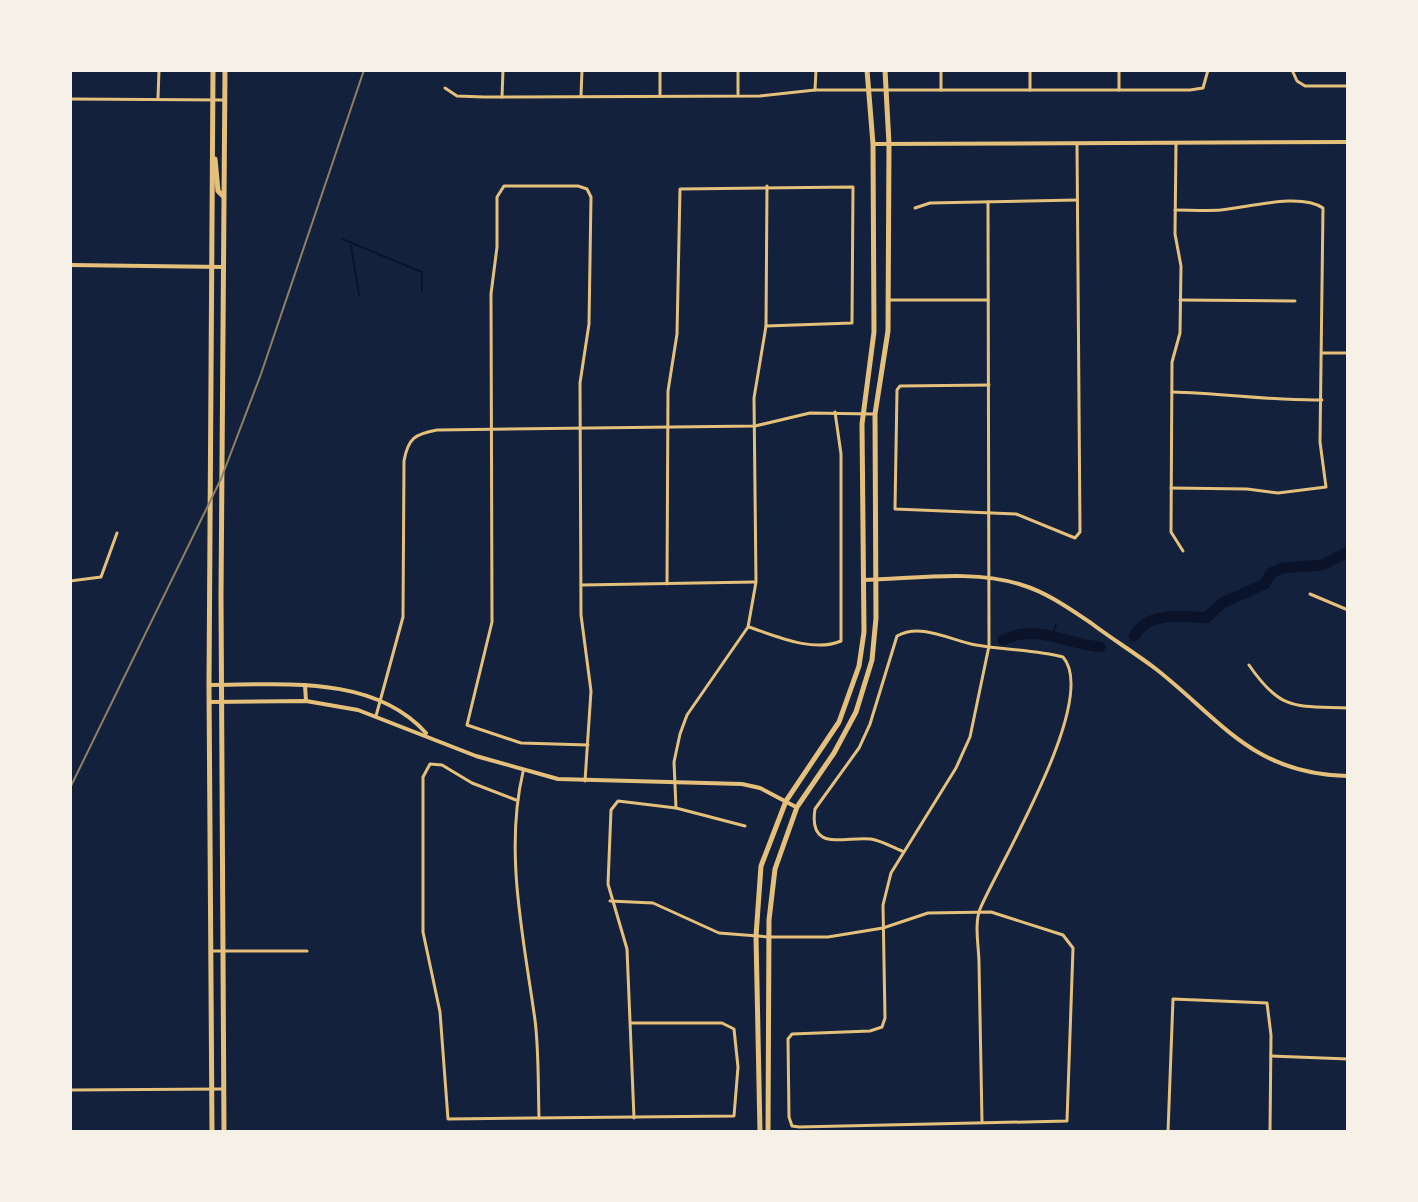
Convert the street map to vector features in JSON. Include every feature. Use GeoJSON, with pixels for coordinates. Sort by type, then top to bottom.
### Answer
{"type":"FeatureCollection","features":[{"type":"Feature","properties":{"kind":"main road"},"geometry":{"type":"LineString","coordinates":[[212,1132],[209,685],[213,70]]}},
{"type":"Feature","properties":{"kind":"main road"},"geometry":{"type":"LineString","coordinates":[[224,1132],[221,685],[225,70]]}},
{"type":"Feature","properties":{"kind":"main road"},"geometry":{"type":"LineString","coordinates":[[760,1132],[756,936],[761,866],[786,801],[839,722],[850,697],[864,632],[863,413],[874,332],[873,144],[867,70]]}},
{"type":"Feature","properties":{"kind":"main road"},"geometry":{"type":"LineString","coordinates":[[768,1132],[769,937],[775,869],[797,807],[847,732],[865,690],[875,634],[875,414],[886,356],[888,300],[889,144],[885,70]]}},
{"type":"Feature","properties":{"kind":"main road"},"geometry":{"type":"LineString","coordinates":[[213,151],[218,191],[223,196]]}},
{"type":"Feature","properties":{"kind":"main road"},"geometry":{"type":"LineString","coordinates":[[211,832],[221,832]]}},
{"type":"Feature","properties":{"kind":"street"},"geometry":{"type":"LineString","coordinates":[[158,100],[159,70]]}},
{"type":"Feature","properties":{"kind":"street"},"geometry":{"type":"LineString","coordinates":[[502,97],[503,70]]}},
{"type":"Feature","properties":{"kind":"street"},"geometry":{"type":"LineString","coordinates":[[581,96],[582,70]]}},
{"type":"Feature","properties":{"kind":"street"},"geometry":{"type":"LineString","coordinates":[[659,96],[660,70]]}},
{"type":"Feature","properties":{"kind":"street"},"geometry":{"type":"LineString","coordinates":[[738,70],[738,96]]}},
{"type":"Feature","properties":{"kind":"street"},"geometry":{"type":"LineString","coordinates":[[815,90],[816,70]]}},
{"type":"Feature","properties":{"kind":"street"},"geometry":{"type":"LineString","coordinates":[[941,70],[941,90]]}},
{"type":"Feature","properties":{"kind":"street"},"geometry":{"type":"LineString","coordinates":[[1030,70],[1030,91]]}},
{"type":"Feature","properties":{"kind":"street"},"geometry":{"type":"LineString","coordinates":[[1119,70],[1119,90]]}},
{"type":"Feature","properties":{"kind":"street"},"geometry":{"type":"LineString","coordinates":[[445,88],[457,96],[502,97],[738,96],[815,90],[1198,90],[1206,84],[1208,70]]}},
{"type":"Feature","properties":{"kind":"street"},"geometry":{"type":"LineString","coordinates":[[1292,70],[1297,81],[1305,86],[1348,86]]}},
{"type":"Feature","properties":{"kind":"street"},"geometry":{"type":"LineString","coordinates":[[70,99],[225,100]]}},
{"type":"Feature","properties":{"kind":"street"},"geometry":{"type":"LineString","coordinates":[[873,144],[1348,142]]}},
{"type":"Feature","properties":{"kind":"street"},"geometry":{"type":"LineString","coordinates":[[1176,143],[1175,210],[1181,266],[1172,392],[1171,532],[1183,551]]}},
{"type":"Feature","properties":{"kind":"street"},"geometry":{"type":"LineString","coordinates":[[990,385],[900,386],[897,390],[895,509],[900,512],[1016,514],[1073,538],[1079,536],[1077,144]]}},
{"type":"Feature","properties":{"kind":"street"},"geometry":{"type":"LineString","coordinates":[[676,808],[676,750],[687,715],[748,627],[756,582],[756,378],[766,326],[767,185]]}},
{"type":"Feature","properties":{"kind":"street"},"geometry":{"type":"LineString","coordinates":[[667,584],[667,428],[677,334],[680,189],[767,185],[853,187],[852,323],[766,326]]}},
{"type":"Feature","properties":{"kind":"street"},"geometry":{"type":"LineString","coordinates":[[585,781],[588,745],[591,691],[581,615],[580,383],[589,324],[591,197],[587,189],[500,187],[491,294],[492,622],[467,725],[521,743],[588,745]]}},
{"type":"Feature","properties":{"kind":"street"},"geometry":{"type":"LineString","coordinates":[[915,208],[930,203],[1077,200]]}},
{"type":"Feature","properties":{"kind":"street"},"geometry":{"type":"LineString","coordinates":[[610,901],[634,899],[653,903],[709,930],[756,936],[828,937],[883,928],[928,913],[978,912],[1007,915],[1071,941],[1067,1121],[792,1126],[788,1039],[792,1034],[870,1031],[882,1027],[883,928],[887,890],[902,851],[934,806],[970,737],[989,646],[988,202]]}},
{"type":"Feature","properties":{"kind":"street"},"geometry":{"type":"LineString","coordinates":[[1171,488],[1247,489],[1278,493],[1326,487],[1320,442],[1324,212],[1312,203],[1175,210]]}},
{"type":"Feature","properties":{"kind":"street"},"geometry":{"type":"LineString","coordinates":[[70,265],[223,267]]}},
{"type":"Feature","properties":{"kind":"street"},"geometry":{"type":"LineString","coordinates":[[888,300],[989,300]]}},
{"type":"Feature","properties":{"kind":"street"},"geometry":{"type":"LineString","coordinates":[[1180,300],[1295,301]]}},
{"type":"Feature","properties":{"kind":"street"},"geometry":{"type":"LineString","coordinates":[[1323,353],[1348,353]]}},
{"type":"Feature","properties":{"kind":"street"},"geometry":{"type":"LineString","coordinates":[[1172,392],[1224,393],[1270,401],[1322,400]]}},
{"type":"Feature","properties":{"kind":"street"},"geometry":{"type":"LineString","coordinates":[[748,627],[795,642],[830,644],[841,641],[841,454],[835,412]]}},
{"type":"Feature","properties":{"kind":"street"},"geometry":{"type":"LineString","coordinates":[[376,716],[403,617],[407,444],[417,434],[492,428],[755,426],[801,414],[875,414]]}},
{"type":"Feature","properties":{"kind":"street"},"geometry":{"type":"LineString","coordinates":[[70,581],[101,577],[117,533]]}},
{"type":"Feature","properties":{"kind":"street"},"geometry":{"type":"LineString","coordinates":[[863,580],[991,579],[1023,585],[1069,608],[1156,669],[1201,712],[1256,752],[1311,772],[1348,776]]}},
{"type":"Feature","properties":{"kind":"street"},"geometry":{"type":"LineString","coordinates":[[582,585],[756,582]]}},
{"type":"Feature","properties":{"kind":"street"},"geometry":{"type":"LineString","coordinates":[[1310,594],[1348,610]]}},
{"type":"Feature","properties":{"kind":"street"},"geometry":{"type":"LineString","coordinates":[[902,851],[870,839],[837,841],[822,837],[815,828],[815,809],[865,736],[897,636],[906,632],[939,634],[989,646],[1063,657],[1070,665],[1071,683],[1065,718],[1029,816],[978,912],[982,1121]]}},
{"type":"Feature","properties":{"kind":"street"},"geometry":{"type":"LineString","coordinates":[[1249,665],[1264,687],[1291,706],[1348,708]]}},
{"type":"Feature","properties":{"kind":"street"},"geometry":{"type":"LineString","coordinates":[[209,685],[305,685],[380,701],[409,717],[428,735]]}},
{"type":"Feature","properties":{"kind":"street"},"geometry":{"type":"LineString","coordinates":[[305,685],[306,701]]}},
{"type":"Feature","properties":{"kind":"street"},"geometry":{"type":"LineString","coordinates":[[209,702],[306,701],[376,716],[523,772],[585,781],[742,784],[797,807]]}},
{"type":"Feature","properties":{"kind":"street"},"geometry":{"type":"LineString","coordinates":[[516,800],[472,783],[442,765],[430,764],[423,777],[423,932],[440,1012],[448,1119],[734,1116],[738,1067],[734,1029],[722,1023],[631,1023]]}},
{"type":"Feature","properties":{"kind":"street"},"geometry":{"type":"LineString","coordinates":[[523,772],[516,800],[521,934],[535,1023],[539,1120]]}},
{"type":"Feature","properties":{"kind":"street"},"geometry":{"type":"LineString","coordinates":[[634,1118],[625,937],[610,901],[608,858],[613,806],[618,801],[676,808],[745,826]]}},
{"type":"Feature","properties":{"kind":"street"},"geometry":{"type":"LineString","coordinates":[[211,951],[307,951]]}},
{"type":"Feature","properties":{"kind":"street"},"geometry":{"type":"LineString","coordinates":[[1168,1132],[1173,999],[1267,1003],[1271,1056],[1270,1132]]}},
{"type":"Feature","properties":{"kind":"street"},"geometry":{"type":"LineString","coordinates":[[1271,1056],[1348,1059]]}},
{"type":"Feature","properties":{"kind":"street"},"geometry":{"type":"LineString","coordinates":[[70,1090],[224,1089]]}},
{"type":"Feature","properties":{"kind":"waterway"},"geometry":{"type":"LineString","coordinates":[[342,239],[422,272],[422,291]]}},
{"type":"Feature","properties":{"kind":"waterway"},"geometry":{"type":"LineString","coordinates":[[351,246],[359,295]]}},
{"type":"Feature","properties":{"kind":"waterway"},"geometry":{"type":"LineString","coordinates":[[1134,636],[1148,622],[1157,619],[1176,616],[1206,618],[1222,603],[1265,584],[1271,573],[1282,568],[1322,565],[1348,552]]}},
{"type":"Feature","properties":{"kind":"waterway"},"geometry":{"type":"LineString","coordinates":[[1052,636],[1056,625]]}},
{"type":"Feature","properties":{"kind":"waterway"},"geometry":{"type":"LineString","coordinates":[[1003,640],[1015,635],[1039,634],[1100,647]]}},
{"type":"Feature","properties":{"kind":"railway"},"geometry":{"type":"LineString","coordinates":[[70,788],[221,479],[261,374],[364,70]]}}]}
